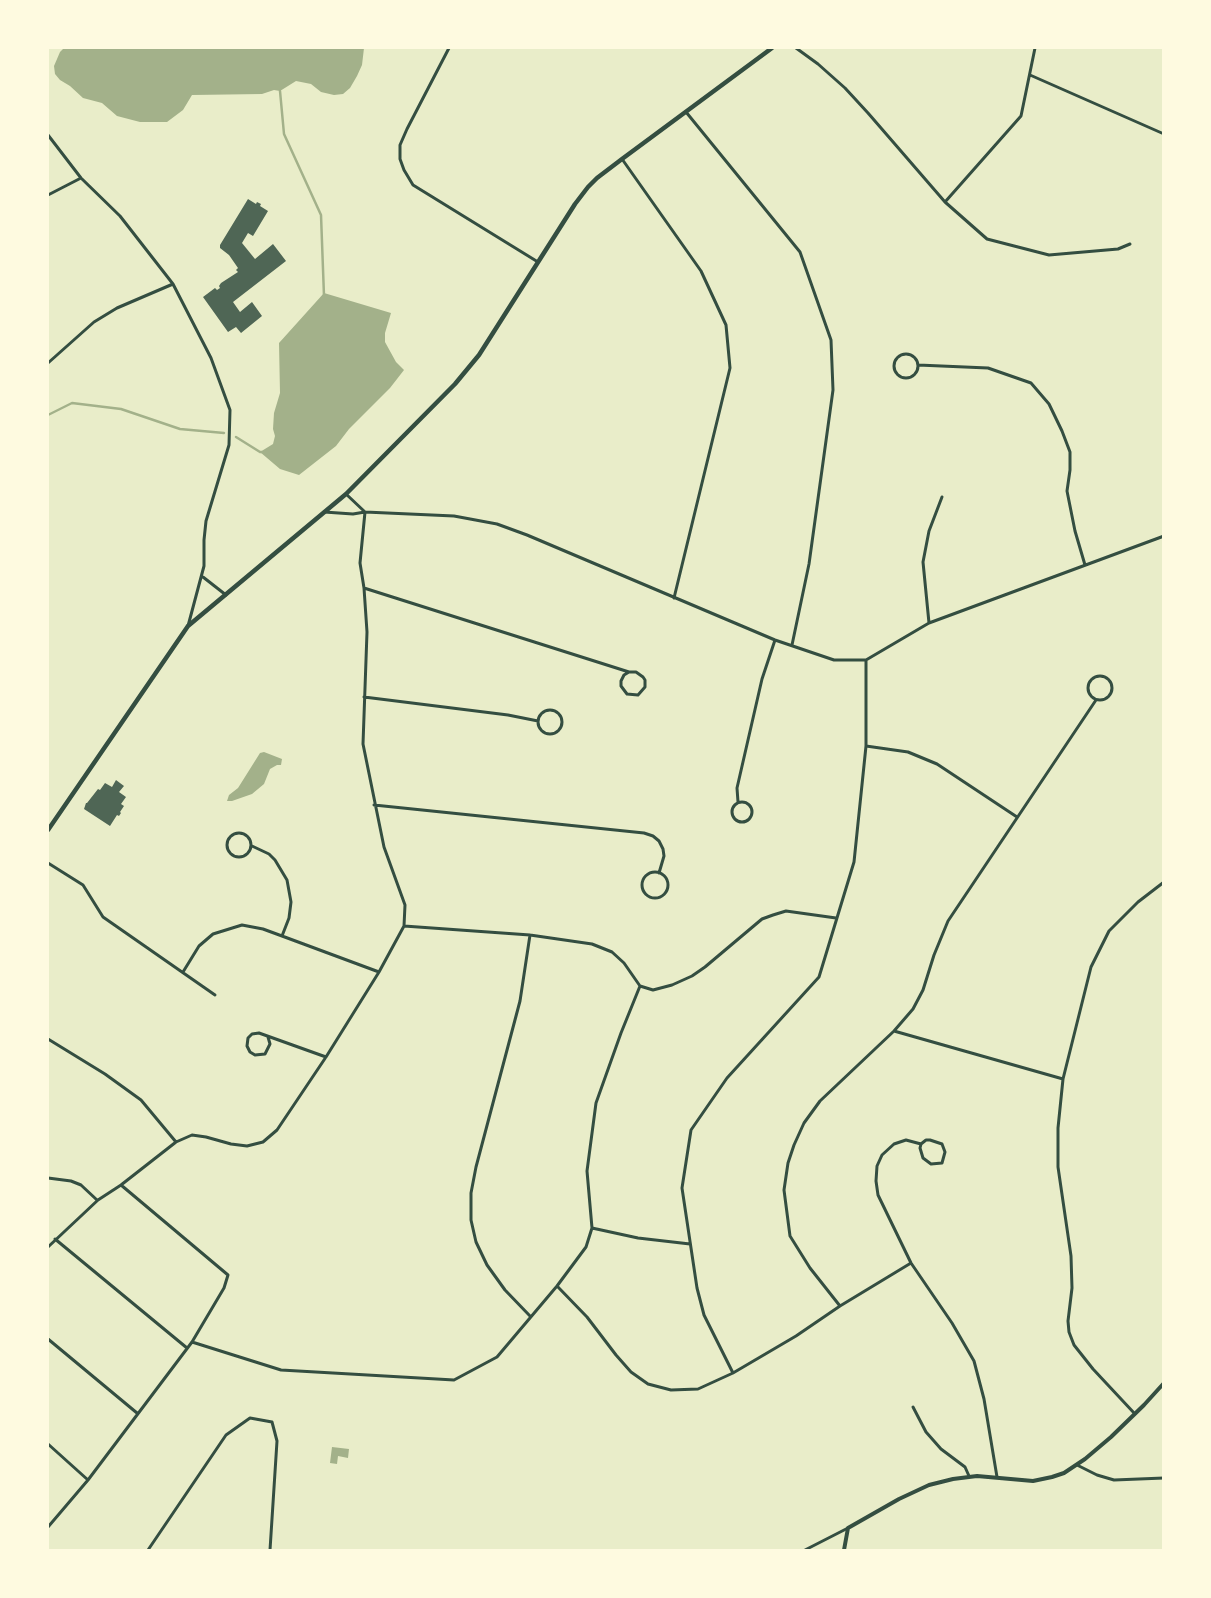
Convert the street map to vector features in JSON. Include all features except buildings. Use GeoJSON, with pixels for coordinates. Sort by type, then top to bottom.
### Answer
{"type":"FeatureCollection","features":[{"type":"Feature","properties":{"kind":"main road"},"geometry":{"type":"LineString","coordinates":[[48,830],[188,626],[346,494],[455,384],[478,355],[575,204],[588,187],[622,159],[772,48]]}},
{"type":"Feature","properties":{"kind":"street"},"geometry":{"type":"LineString","coordinates":[[449,48],[400,145],[400,159],[404,170],[414,185],[539,262]]}},
{"type":"Feature","properties":{"kind":"street"},"geometry":{"type":"LineString","coordinates":[[796,48],[818,64],[845,88],[945,202],[987,239],[1049,255],[1118,249],[1130,244]]}},
{"type":"Feature","properties":{"kind":"street"},"geometry":{"type":"LineString","coordinates":[[945,202],[1022,116],[1035,48]]}},
{"type":"Feature","properties":{"kind":"street"},"geometry":{"type":"LineString","coordinates":[[1030,75],[1164,134]]}},
{"type":"Feature","properties":{"kind":"street"},"geometry":{"type":"LineString","coordinates":[[686,111],[800,252],[831,340],[833,390],[809,564],[792,645]]}},
{"type":"Feature","properties":{"kind":"street"},"geometry":{"type":"LineString","coordinates":[[48,135],[81,178],[120,216],[173,284],[211,358],[230,410],[229,445],[206,521],[204,566],[188,626]]}},
{"type":"Feature","properties":{"kind":"street"},"geometry":{"type":"LineString","coordinates":[[622,159],[702,271],[726,325],[730,368],[674,598]]}},
{"type":"Feature","properties":{"kind":"street"},"geometry":{"type":"LineString","coordinates":[[48,195],[81,178]]}},
{"type":"Feature","properties":{"kind":"street"},"geometry":{"type":"LineString","coordinates":[[48,363],[94,322],[117,308],[173,284]]}},
{"type":"Feature","properties":{"kind":"street"},"geometry":{"type":"LineString","coordinates":[[908,354],[915,358],[918,365],[916,373],[912,377],[906,378],[895,371],[894,365],[898,358],[908,354]]}},
{"type":"Feature","properties":{"kind":"street"},"geometry":{"type":"LineString","coordinates":[[918,365],[988,368],[1031,384],[1049,404],[1070,452],[1067,491],[1075,531],[1085,565]]}},
{"type":"Feature","properties":{"kind":"street"},"geometry":{"type":"LineString","coordinates":[[346,494],[365,512]]}},
{"type":"Feature","properties":{"kind":"street"},"geometry":{"type":"LineString","coordinates":[[929,623],[923,562],[929,531],[942,497]]}},
{"type":"Feature","properties":{"kind":"street"},"geometry":{"type":"LineString","coordinates":[[324,512],[454,516],[497,524],[527,534],[775,640],[834,660],[866,660],[929,623],[1164,536]]}},
{"type":"Feature","properties":{"kind":"street"},"geometry":{"type":"LineString","coordinates":[[48,1247],[98,1200],[121,1185],[176,1142],[192,1136],[206,1136],[231,1144],[247,1146],[263,1142],[277,1130],[326,1057],[379,972],[404,926],[406,905],[384,847],[374,805],[364,744],[367,632],[360,563],[365,512]]}},
{"type":"Feature","properties":{"kind":"street"},"geometry":{"type":"LineString","coordinates":[[202,576],[226,595]]}},
{"type":"Feature","properties":{"kind":"street"},"geometry":{"type":"LineString","coordinates":[[364,588],[629,672],[636,672],[643,676],[645,680],[645,687],[638,695],[627,694],[621,686],[624,675],[629,672]]}},
{"type":"Feature","properties":{"kind":"street"},"geometry":{"type":"LineString","coordinates":[[738,802],[737,788],[762,679],[775,640]]}},
{"type":"Feature","properties":{"kind":"street"},"geometry":{"type":"LineString","coordinates":[[733,1372],[704,1315],[697,1288],[682,1188],[691,1130],[727,1078],[819,976],[854,862],[866,746],[866,660]]}},
{"type":"Feature","properties":{"kind":"street"},"geometry":{"type":"LineString","coordinates":[[1095,676],[1104,676],[1111,682],[1111,694],[1104,700],[1096,700],[1092,698],[1088,691],[1089,682],[1095,676]]}},
{"type":"Feature","properties":{"kind":"street"},"geometry":{"type":"LineString","coordinates":[[364,697],[508,715],[538,721]]}},
{"type":"Feature","properties":{"kind":"street"},"geometry":{"type":"LineString","coordinates":[[840,1306],[810,1268],[790,1236],[784,1190],[788,1164],[804,1122],[820,1101],[894,1031],[913,1009],[923,990],[934,955],[948,921],[1096,700]]}},
{"type":"Feature","properties":{"kind":"street"},"geometry":{"type":"LineString","coordinates":[[550,710],[559,713],[562,723],[558,732],[548,734],[539,728],[538,721],[544,712],[550,710]]}},
{"type":"Feature","properties":{"kind":"street"},"geometry":{"type":"LineString","coordinates":[[866,746],[908,752],[937,764],[1017,817]]}},
{"type":"Feature","properties":{"kind":"street"},"geometry":{"type":"LineString","coordinates":[[738,802],[748,803],[751,806],[751,816],[745,822],[736,820],[732,816],[734,805],[738,802]]}},
{"type":"Feature","properties":{"kind":"street"},"geometry":{"type":"LineString","coordinates":[[374,805],[644,833],[653,836],[659,841],[663,849],[664,856],[659,873]]}},
{"type":"Feature","properties":{"kind":"street"},"geometry":{"type":"LineString","coordinates":[[252,846],[250,852],[244,856],[237,857],[227,849],[227,843],[233,834],[241,833],[247,836],[252,846],[269,854],[287,880],[291,902],[289,918],[282,936]]}},
{"type":"Feature","properties":{"kind":"street"},"geometry":{"type":"LineString","coordinates":[[48,863],[83,886],[103,917],[215,995]]}},
{"type":"Feature","properties":{"kind":"street"},"geometry":{"type":"LineString","coordinates":[[651,873],[659,873],[665,877],[668,884],[667,890],[663,895],[656,898],[644,892],[642,885],[644,879],[651,873]]}},
{"type":"Feature","properties":{"kind":"street"},"geometry":{"type":"LineString","coordinates":[[1135,1414],[1093,1369],[1074,1345],[1069,1332],[1068,1321],[1072,1288],[1071,1256],[1058,1167],[1058,1128],[1063,1078],[1083,995],[1097,953],[1109,931],[1138,902],[1164,882]]}},
{"type":"Feature","properties":{"kind":"street"},"geometry":{"type":"LineString","coordinates":[[404,926],[530,934],[592,944],[612,952],[624,963],[640,986],[653,990],[672,985],[692,976],[719,956],[762,919],[786,911],[836,918]]}},
{"type":"Feature","properties":{"kind":"street"},"geometry":{"type":"LineString","coordinates":[[184,972],[199,946],[213,934],[242,925],[263,929],[379,972]]}},
{"type":"Feature","properties":{"kind":"street"},"geometry":{"type":"LineString","coordinates":[[530,934],[519,1009],[476,1167],[471,1193],[471,1220],[476,1242],[488,1265],[505,1290],[530,1316]]}},
{"type":"Feature","properties":{"kind":"street"},"geometry":{"type":"LineString","coordinates":[[192,1342],[281,1370],[454,1380],[497,1357],[557,1286],[586,1247],[592,1228],[587,1171],[596,1102],[640,986]]}},
{"type":"Feature","properties":{"kind":"street"},"geometry":{"type":"LineString","coordinates":[[894,1031],[1063,1078]]}},
{"type":"Feature","properties":{"kind":"street"},"geometry":{"type":"LineString","coordinates":[[268,1037],[270,1044],[265,1054],[255,1055],[248,1049],[247,1042],[252,1034],[259,1032],[268,1037],[326,1057]]}},
{"type":"Feature","properties":{"kind":"street"},"geometry":{"type":"LineString","coordinates":[[48,1038],[141,1100],[176,1142]]}},
{"type":"Feature","properties":{"kind":"street"},"geometry":{"type":"LineString","coordinates":[[921,1144],[906,1140],[894,1144],[882,1155],[876,1174],[878,1195],[911,1263],[952,1324],[974,1361],[984,1399],[996,1477]]}},
{"type":"Feature","properties":{"kind":"street"},"geometry":{"type":"LineString","coordinates":[[926,1140],[930,1140],[942,1144],[945,1152],[942,1163],[934,1165],[927,1162],[920,1152],[921,1144],[926,1140]]}},
{"type":"Feature","properties":{"kind":"street"},"geometry":{"type":"LineString","coordinates":[[48,1178],[71,1181],[81,1185],[98,1200]]}},
{"type":"Feature","properties":{"kind":"street"},"geometry":{"type":"LineString","coordinates":[[48,1527],[88,1480],[192,1342],[224,1288],[228,1275],[121,1185]]}},
{"type":"Feature","properties":{"kind":"street"},"geometry":{"type":"LineString","coordinates":[[592,1228],[638,1238],[690,1244]]}},
{"type":"Feature","properties":{"kind":"street"},"geometry":{"type":"LineString","coordinates":[[55,1239],[187,1348]]}},
{"type":"Feature","properties":{"kind":"street"},"geometry":{"type":"LineString","coordinates":[[557,1286],[587,1317],[616,1356],[631,1372],[648,1384],[671,1390],[698,1389],[733,1372],[796,1336],[840,1306],[911,1263]]}},
{"type":"Feature","properties":{"kind":"street"},"geometry":{"type":"LineString","coordinates":[[48,1340],[137,1413]]}},
{"type":"Feature","properties":{"kind":"street"},"geometry":{"type":"LineString","coordinates":[[805,1550],[923,1487],[946,1480],[969,1476],[996,1477],[1022,1481],[1042,1480],[1060,1474],[1077,1465],[1095,1451],[1135,1414],[1164,1382]]}},
{"type":"Feature","properties":{"kind":"street"},"geometry":{"type":"LineString","coordinates":[[913,1407],[926,1432],[941,1449],[965,1467],[969,1476]]}},
{"type":"Feature","properties":{"kind":"street"},"geometry":{"type":"LineString","coordinates":[[148,1550],[226,1435],[250,1418],[272,1422],[277,1441],[270,1550]]}},
{"type":"Feature","properties":{"kind":"street"},"geometry":{"type":"LineString","coordinates":[[48,1444],[88,1480]]}},
{"type":"Feature","properties":{"kind":"street"},"geometry":{"type":"LineString","coordinates":[[1077,1465],[1097,1475],[1114,1480],[1164,1478]]}},
{"type":"Feature","properties":{"kind":"street"},"geometry":{"type":"LineString","coordinates":[[844,1550],[848,1528]]}},
{"type":"Feature","properties":{"kind":"shaded area"},"geometry":{"type":"Polygon","coordinates":[[[64,48],[364,48],[362,65],[357,76],[350,88],[343,94],[334,95],[321,92],[311,84],[296,81],[280,91],[274,90],[262,94],[192,95],[183,110],[167,122],[140,122],[117,116],[102,103],[83,98],[60,80],[55,74],[54,66],[60,52],[64,48]]]}},
{"type":"Feature","properties":{"kind":"shaded area"},"geometry":{"type":"Polygon","coordinates":[[[324,293],[391,313],[385,333],[385,342],[396,362],[404,370],[390,388],[349,429],[336,446],[299,475],[280,469],[260,452],[273,444],[275,436],[273,429],[274,413],[280,393],[279,343],[324,293]]]}},
{"type":"Feature","properties":{"kind":"shaded area"},"geometry":{"type":"Polygon","coordinates":[[[264,752],[282,759],[281,765],[270,769],[264,784],[252,794],[227,801],[229,795],[238,788],[260,753],[264,752]]]}},
{"type":"Feature","properties":{"kind":"shaded area"},"geometry":{"type":"Polygon","coordinates":[[[332,1447],[349,1449],[348,1458],[338,1456],[337,1464],[330,1463],[332,1447]]]}},
{"type":"Feature","properties":{"kind":"waterway"},"geometry":{"type":"LineString","coordinates":[[280,91],[284,134],[321,215],[324,296]]}},
{"type":"Feature","properties":{"kind":"waterway"},"geometry":{"type":"LineString","coordinates":[[48,415],[72,403],[121,409],[180,429],[224,433]]}},
{"type":"Feature","properties":{"kind":"waterway"},"geometry":{"type":"LineString","coordinates":[[236,437],[262,452]]}}]}
